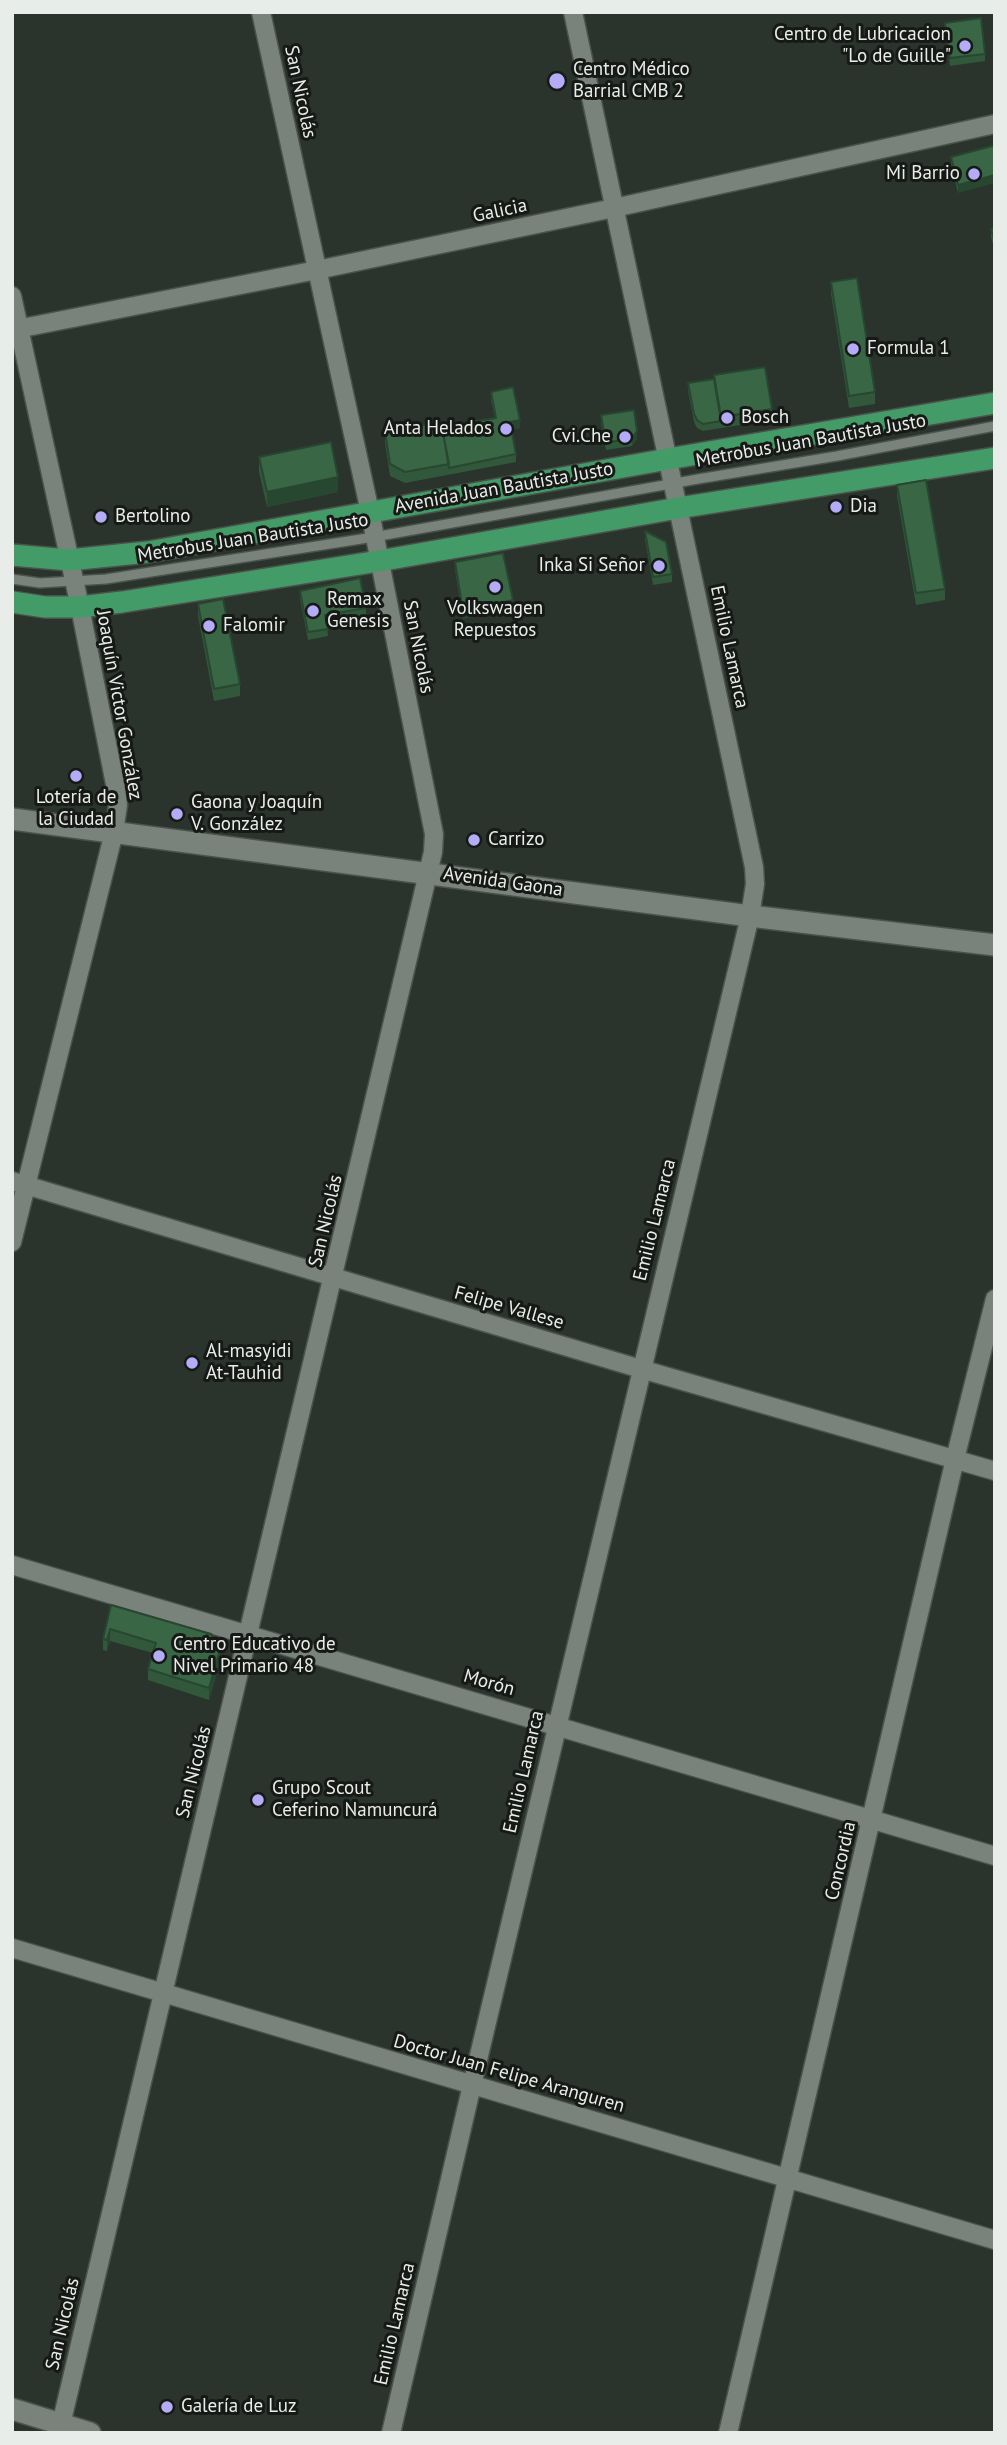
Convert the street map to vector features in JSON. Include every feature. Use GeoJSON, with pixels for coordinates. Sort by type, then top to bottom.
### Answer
{"type":"FeatureCollection","features":[{"type":"Feature","properties":{"kind":"main road","name":"Avenida Juan Bautista Justo"},"geometry":{"type":"LineString","coordinates":[[12,555],[69,560],[148,552],[995,403]]}},
{"type":"Feature","properties":{"kind":"main road"},"geometry":{"type":"LineString","coordinates":[[12,602],[45,607],[80,607],[379,561],[678,508],[995,458]]}},
{"type":"Feature","properties":{"kind":"main road","name":"Avenida Gaona"},"geometry":{"type":"LineString","coordinates":[[12,819],[750,916],[995,945]]}},
{"type":"Feature","properties":{"kind":"main road"},"geometry":{"type":"LineString","coordinates":[[12,2409],[60,2428],[90,2433]]}},
{"type":"Feature","properties":{"kind":"street","name":"San Nicolás"},"geometry":{"type":"LineString","coordinates":[[60,2428],[334,1278],[429,872],[434,834],[370,512],[261,12]]}},
{"type":"Feature","properties":{"kind":"street","name":"Emilio Lamarca"},"geometry":{"type":"LineString","coordinates":[[391,2433],[750,916],[755,884],[754,867],[573,12]]}},
{"type":"Feature","properties":{"kind":"street","name":"Galicia"},"geometry":{"type":"LineString","coordinates":[[16,329],[614,208],[995,124]]}},
{"type":"Feature","properties":{"kind":"street","name":"Joaquín Victor González"},"geometry":{"type":"LineString","coordinates":[[12,296],[16,329],[80,607],[118,805],[114,832],[19,1183],[12,1242]]}},
{"type":"Feature","properties":{"kind":"street","name":"Felipe Vallese"},"geometry":{"type":"LineString","coordinates":[[19,1183],[641,1369],[995,1471]]}},
{"type":"Feature","properties":{"kind":"street","name":"Concordia"},"geometry":{"type":"LineString","coordinates":[[728,2433],[955,1459],[995,1299]]}},
{"type":"Feature","properties":{"kind":"street","name":"Morón"},"geometry":{"type":"LineString","coordinates":[[12,1565],[995,1856]]}},
{"type":"Feature","properties":{"kind":"street","name":"Doctor Juan Felipe Aranguren"},"geometry":{"type":"LineString","coordinates":[[12,1948],[995,2240]]}},
{"type":"Feature","properties":{"kind":"lane","name":"Metrobus Juan Bautista Justo"},"geometry":{"type":"LineString","coordinates":[[12,579],[40,583],[74,583],[374,537],[995,426]]}},
{"type":"Feature","properties":{"kind":"building","name":"Centro de Lubricacion \"Lo de Guille\""},"geometry":{"type":"Polygon","coordinates":[[[981,18],[985,54],[950,58],[945,23],[981,18]]]}},
{"type":"Feature","properties":{"kind":"building","name":"Mi Barrio"},"geometry":{"type":"Polygon","coordinates":[[[995,147],[995,175],[958,185],[951,157],[995,147]]]}},
{"type":"Feature","properties":{"kind":"building","name":"Formula 1"},"geometry":{"type":"Polygon","coordinates":[[[857,278],[875,392],[849,396],[831,282],[857,278]]]}},
{"type":"Feature","properties":{"kind":"building"},"geometry":{"type":"Polygon","coordinates":[[[765,367],[772,409],[721,417],[714,375],[765,367]]]}},
{"type":"Feature","properties":{"kind":"building"},"geometry":{"type":"Polygon","coordinates":[[[714,379],[721,421],[703,424],[694,414],[688,383],[714,379]]]}},
{"type":"Feature","properties":{"kind":"building"},"geometry":{"type":"Polygon","coordinates":[[[513,387],[520,420],[510,422],[516,454],[449,468],[442,426],[496,418],[491,392],[513,387]]]}},
{"type":"Feature","properties":{"kind":"building"},"geometry":{"type":"Polygon","coordinates":[[[634,410],[637,431],[632,438],[606,443],[601,415],[634,410]]]}},
{"type":"Feature","properties":{"kind":"building"},"geometry":{"type":"Polygon","coordinates":[[[441,422],[449,464],[405,472],[390,464],[385,431],[441,422]]]}},
{"type":"Feature","properties":{"kind":"building"},"geometry":{"type":"Polygon","coordinates":[[[331,442],[338,477],[267,492],[259,457],[331,442]]]}},
{"type":"Feature","properties":{"kind":"building"},"geometry":{"type":"Polygon","coordinates":[[[926,480],[945,589],[916,593],[897,485],[926,480]]]}},
{"type":"Feature","properties":{"kind":"building","name":"Inka Si Señor"},"geometry":{"type":"Polygon","coordinates":[[[645,531],[666,542],[672,574],[653,577],[645,531]]]}},
{"type":"Feature","properties":{"kind":"building"},"geometry":{"type":"Polygon","coordinates":[[[503,553],[513,600],[463,611],[455,562],[503,553]]]}},
{"type":"Feature","properties":{"kind":"building"},"geometry":{"type":"Polygon","coordinates":[[[360,578],[366,608],[325,615],[328,629],[308,632],[300,591],[360,578]]]}},
{"type":"Feature","properties":{"kind":"building"},"geometry":{"type":"Polygon","coordinates":[[[223,599],[240,684],[214,689],[198,604],[223,599]]]}},
{"type":"Feature","properties":{"kind":"building"},"geometry":{"type":"Polygon","coordinates":[[[111,1605],[211,1634],[220,1650],[209,1688],[148,1669],[156,1643],[110,1629],[107,1640],[103,1639],[111,1605]]]}},
{"type":"Feature","properties":{"kind":"place","name":"Centro de Lubricacion \"Lo de Guille\""},"geometry":{"type":"Point","coordinates":[965,46]}},
{"type":"Feature","properties":{"kind":"place","name":"Centro Médico Barrial CMB 2"},"geometry":{"type":"Point","coordinates":[557,81]}},
{"type":"Feature","properties":{"kind":"place","name":"Mi Barrio"},"geometry":{"type":"Point","coordinates":[974,174]}},
{"type":"Feature","properties":{"kind":"place","name":"Formula 1"},"geometry":{"type":"Point","coordinates":[853,349]}},
{"type":"Feature","properties":{"kind":"place","name":"Bosch"},"geometry":{"type":"Point","coordinates":[727,418]}},
{"type":"Feature","properties":{"kind":"place","name":"Anta Helados"},"geometry":{"type":"Point","coordinates":[506,429]}},
{"type":"Feature","properties":{"kind":"place","name":"Cvi.Che"},"geometry":{"type":"Point","coordinates":[625,437]}},
{"type":"Feature","properties":{"kind":"place","name":"Dia"},"geometry":{"type":"Point","coordinates":[836,507]}},
{"type":"Feature","properties":{"kind":"place","name":"Bertolino"},"geometry":{"type":"Point","coordinates":[101,517]}},
{"type":"Feature","properties":{"kind":"place","name":"Inka Si Señor"},"geometry":{"type":"Point","coordinates":[659,566]}},
{"type":"Feature","properties":{"kind":"place","name":"Volkswagen Repuestos"},"geometry":{"type":"Point","coordinates":[495,587]}},
{"type":"Feature","properties":{"kind":"place","name":"Remax Genesis"},"geometry":{"type":"Point","coordinates":[313,611]}},
{"type":"Feature","properties":{"kind":"place","name":"Falomir"},"geometry":{"type":"Point","coordinates":[209,626]}},
{"type":"Feature","properties":{"kind":"place","name":"Lotería de la Ciudad"},"geometry":{"type":"Point","coordinates":[76,776]}},
{"type":"Feature","properties":{"kind":"place","name":"Gaona y Joaquín V. González"},"geometry":{"type":"Point","coordinates":[177,814]}},
{"type":"Feature","properties":{"kind":"place","name":"Carrizo"},"geometry":{"type":"Point","coordinates":[474,840]}},
{"type":"Feature","properties":{"kind":"place","name":"Al-masyidi At-Tauhid"},"geometry":{"type":"Point","coordinates":[192,1363]}},
{"type":"Feature","properties":{"kind":"place","name":"Centro Educativo de Nivel Primario 48"},"geometry":{"type":"Point","coordinates":[159,1656]}},
{"type":"Feature","properties":{"kind":"place","name":"Grupo Scout Ceferino Namuncurá"},"geometry":{"type":"Point","coordinates":[258,1800]}},
{"type":"Feature","properties":{"kind":"place","name":"Galería de Luz"},"geometry":{"type":"Point","coordinates":[167,2407]}}]}
